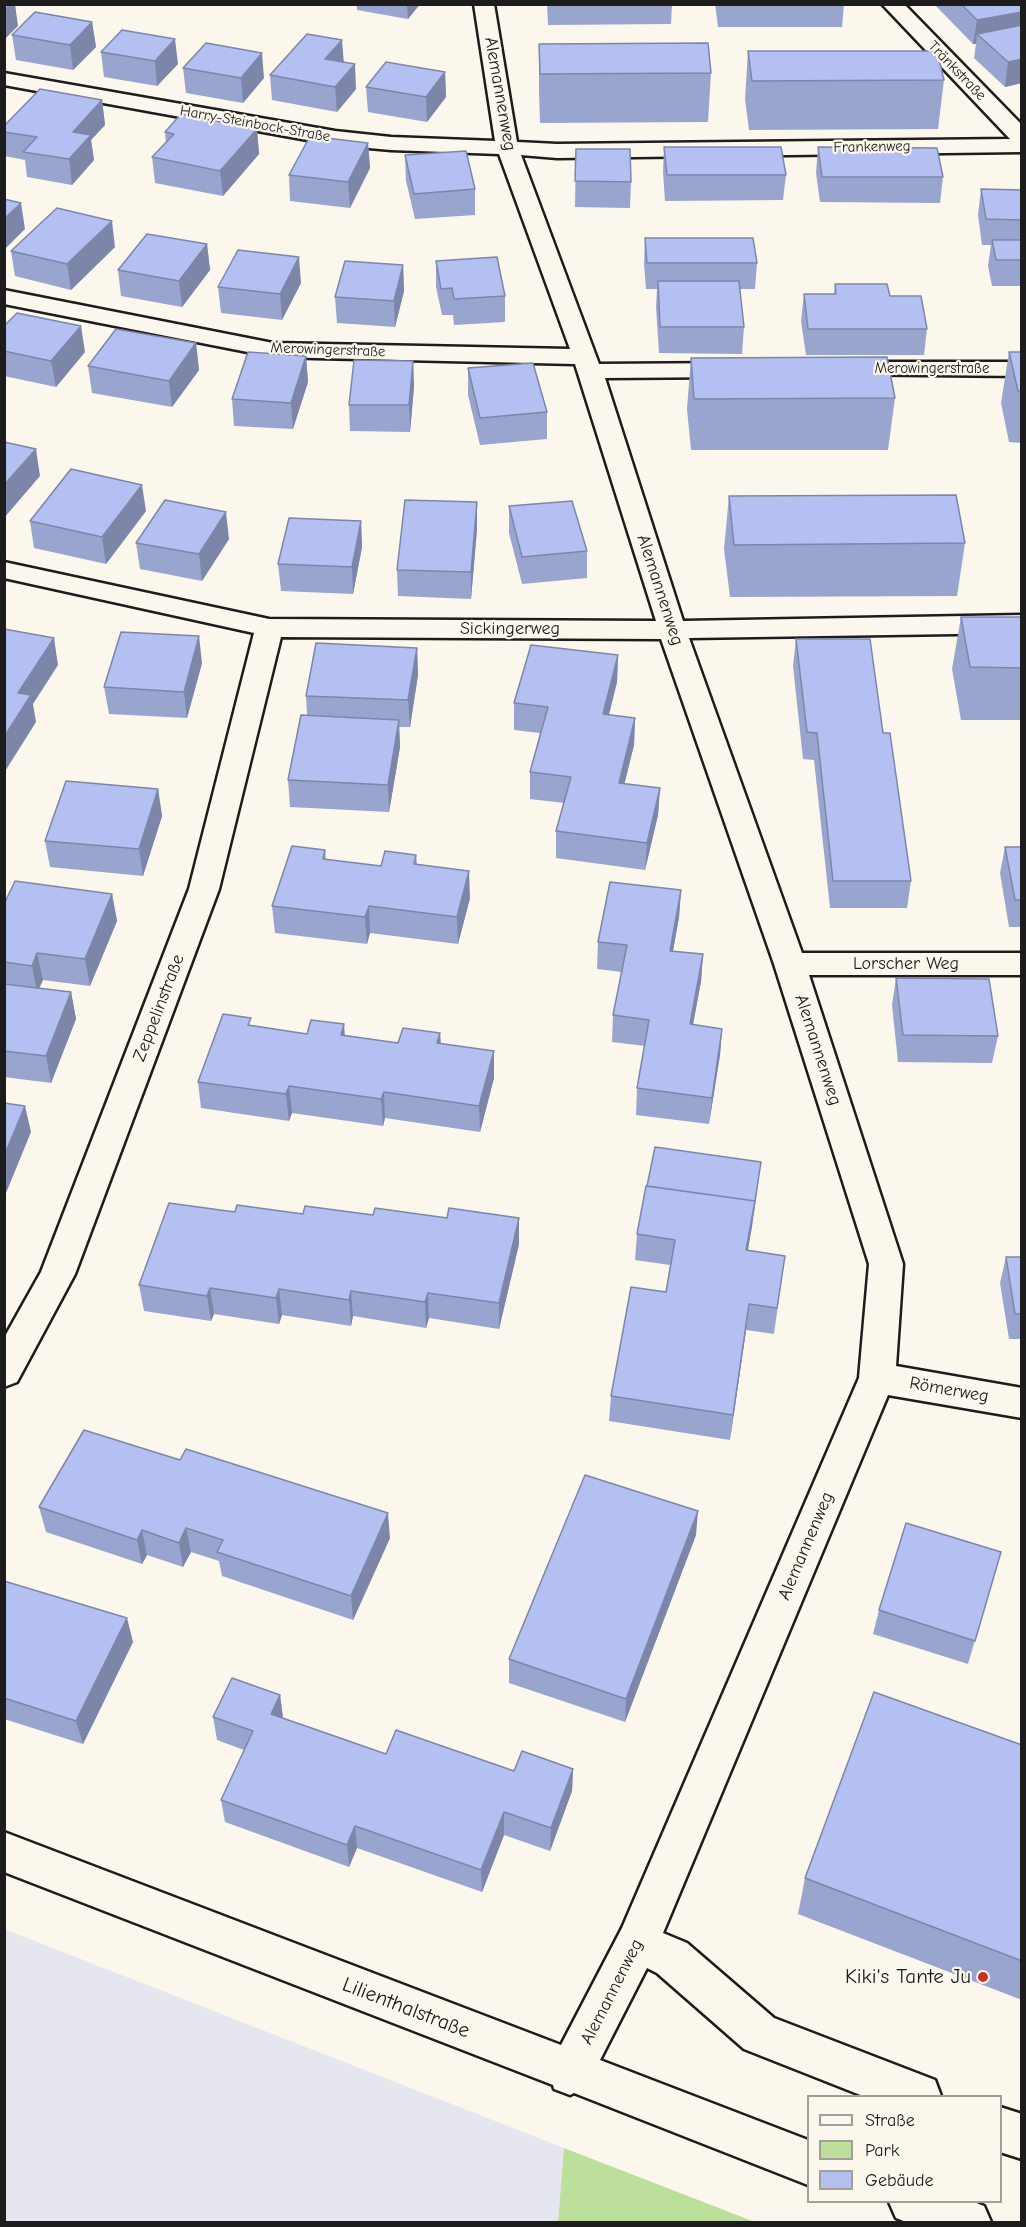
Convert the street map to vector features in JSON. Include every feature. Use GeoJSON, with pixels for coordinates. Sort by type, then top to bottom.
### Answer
{"type":"FeatureCollection","features":[{"type":"Feature","properties":{"kind":"street","name":"Alemannenweg"},"geometry":{"type":"LineString","coordinates":[[484,4],[507,146],[587,364],[672,630],[790,964],[886,1264],[877,1378],[637,1943],[570,2073]]}},
{"type":"Feature","properties":{"kind":"street","name":"Tränkstraße"},"geometry":{"type":"LineString","coordinates":[[892,4],[1022,138]]}},
{"type":"Feature","properties":{"kind":"street","name":"Harry-Steinbock-Straße"},"geometry":{"type":"LineString","coordinates":[[4,79],[336,139],[439,147],[507,146]]}},
{"type":"Feature","properties":{"kind":"street","name":"Frankenweg"},"geometry":{"type":"LineString","coordinates":[[507,146],[558,151],[1022,145]]}},
{"type":"Feature","properties":{"kind":"street","name":"Merowingerstraße"},"geometry":{"type":"LineString","coordinates":[[4,297],[273,350],[758,370]]}},
{"type":"Feature","properties":{"kind":"street","name":"Merowingerstraße"},"geometry":{"type":"LineString","coordinates":[[818,369],[1022,369]]}},
{"type":"Feature","properties":{"kind":"street","name":"Sickingerweg"},"geometry":{"type":"LineString","coordinates":[[4,570],[269,628],[672,630],[1022,624]]}},
{"type":"Feature","properties":{"kind":"street","name":"Zeppelinstraße"},"geometry":{"type":"LineString","coordinates":[[4,1372],[57,1274],[204,889],[269,628]]}},
{"type":"Feature","properties":{"kind":"street","name":"Lorscher Weg"},"geometry":{"type":"LineString","coordinates":[[790,964],[1022,964]]}},
{"type":"Feature","properties":{"kind":"street","name":"Römerweg"},"geometry":{"type":"LineString","coordinates":[[877,1378],[1022,1403]]}},
{"type":"Feature","properties":{"kind":"street","name":"Lilienthalstraße"},"geometry":{"type":"LineString","coordinates":[[4,1852],[570,2073],[807,2162]]}},
{"type":"Feature","properties":{"kind":"street"},"geometry":{"type":"LineString","coordinates":[[637,1943],[672,1959],[759,2034],[914,2095]]}},
{"type":"Feature","properties":{"kind":"street"},"geometry":{"type":"LineString","coordinates":[[1002,2130],[1022,2137]]}},
{"type":"Feature","properties":{"kind":"street"},"geometry":{"type":"LineString","coordinates":[[915,2203],[968,2223]]}},
{"type":"Feature","properties":{"kind":"shaded area"},"geometry":{"type":"Polygon","coordinates":[[[4,1929],[564,2148],[558,2222],[5,2222],[4,1929]]]}},
{"type":"Feature","properties":{"kind":"green space"},"geometry":{"type":"Polygon","coordinates":[[[564,2148],[755,2222],[558,2222],[564,2148]]]}},
{"type":"Feature","properties":{"kind":"building"},"geometry":{"type":"Polygon","coordinates":[[[4,4],[11,4],[4,11],[4,4]]]}},
{"type":"Feature","properties":{"kind":"building"},"geometry":{"type":"Polygon","coordinates":[[[961,4],[1022,4],[1022,12],[977,20],[961,4]]]}},
{"type":"Feature","properties":{"kind":"building"},"geometry":{"type":"Polygon","coordinates":[[[35,12],[92,22],[70,45],[12,35],[35,12]]]}},
{"type":"Feature","properties":{"kind":"building"},"geometry":{"type":"Polygon","coordinates":[[[1022,25],[1022,59],[1008,62],[977,34],[1022,25]]]}},
{"type":"Feature","properties":{"kind":"building"},"geometry":{"type":"Polygon","coordinates":[[[122,30],[175,39],[155,61],[101,52],[122,30]]]}},
{"type":"Feature","properties":{"kind":"building"},"geometry":{"type":"Polygon","coordinates":[[[307,34],[342,40],[325,59],[355,64],[335,87],[270,75],[307,34]]]}},
{"type":"Feature","properties":{"kind":"building"},"geometry":{"type":"Polygon","coordinates":[[[206,43],[262,53],[241,78],[183,68],[206,43]]]}},
{"type":"Feature","properties":{"kind":"building"},"geometry":{"type":"Polygon","coordinates":[[[708,43],[711,73],[540,74],[539,44],[708,43]]]}},
{"type":"Feature","properties":{"kind":"building"},"geometry":{"type":"Polygon","coordinates":[[[748,51],[937,51],[944,80],[752,81],[748,51]]]}},
{"type":"Feature","properties":{"kind":"building"},"geometry":{"type":"Polygon","coordinates":[[[386,62],[445,72],[426,97],[366,87],[386,62]]]}},
{"type":"Feature","properties":{"kind":"building"},"geometry":{"type":"Polygon","coordinates":[[[40,89],[102,100],[73,132],[91,135],[69,159],[23,152],[37,137],[4,132],[4,126],[40,89]]]}},
{"type":"Feature","properties":{"kind":"building"},"geometry":{"type":"Polygon","coordinates":[[[181,114],[257,129],[220,171],[152,157],[174,134],[165,132],[181,114]]]}},
{"type":"Feature","properties":{"kind":"building"},"geometry":{"type":"Polygon","coordinates":[[[310,136],[368,143],[348,182],[289,175],[310,136]]]}},
{"type":"Feature","properties":{"kind":"building"},"geometry":{"type":"Polygon","coordinates":[[[664,147],[781,147],[786,175],[667,175],[664,147]]]}},
{"type":"Feature","properties":{"kind":"building"},"geometry":{"type":"Polygon","coordinates":[[[818,147],[937,148],[943,177],[822,177],[818,147]]]}},
{"type":"Feature","properties":{"kind":"building"},"geometry":{"type":"Polygon","coordinates":[[[576,149],[630,149],[631,182],[575,181],[576,149]]]}},
{"type":"Feature","properties":{"kind":"building"},"geometry":{"type":"Polygon","coordinates":[[[466,151],[475,189],[414,194],[405,155],[466,151]]]}},
{"type":"Feature","properties":{"kind":"building"},"geometry":{"type":"Polygon","coordinates":[[[981,189],[1022,190],[1022,220],[986,219],[981,189]]]}},
{"type":"Feature","properties":{"kind":"building"},"geometry":{"type":"Polygon","coordinates":[[[4,199],[21,203],[4,219],[4,199]]]}},
{"type":"Feature","properties":{"kind":"building"},"geometry":{"type":"Polygon","coordinates":[[[57,208],[112,221],[67,264],[11,251],[57,208]]]}},
{"type":"Feature","properties":{"kind":"building"},"geometry":{"type":"Polygon","coordinates":[[[147,234],[207,244],[179,281],[118,270],[147,234]]]}},
{"type":"Feature","properties":{"kind":"building"},"geometry":{"type":"Polygon","coordinates":[[[645,238],[753,238],[757,263],[647,263],[645,238]]]}},
{"type":"Feature","properties":{"kind":"building"},"geometry":{"type":"Polygon","coordinates":[[[992,240],[1022,240],[1022,260],[996,260],[992,240]]]}},
{"type":"Feature","properties":{"kind":"building"},"geometry":{"type":"Polygon","coordinates":[[[238,250],[299,257],[280,294],[218,287],[238,250]]]}},
{"type":"Feature","properties":{"kind":"building"},"geometry":{"type":"Polygon","coordinates":[[[497,257],[505,296],[454,299],[452,288],[441,289],[436,261],[497,257]]]}},
{"type":"Feature","properties":{"kind":"building"},"geometry":{"type":"Polygon","coordinates":[[[345,261],[403,265],[394,301],[335,297],[345,261]]]}},
{"type":"Feature","properties":{"kind":"building"},"geometry":{"type":"Polygon","coordinates":[[[658,281],[739,281],[744,327],[660,327],[658,281]]]}},
{"type":"Feature","properties":{"kind":"building"},"geometry":{"type":"Polygon","coordinates":[[[835,284],[887,284],[890,296],[921,296],[927,329],[808,329],[804,294],[836,294],[835,284]]]}},
{"type":"Feature","properties":{"kind":"building"},"geometry":{"type":"Polygon","coordinates":[[[17,313],[81,326],[51,361],[4,351],[4,326],[17,313]]]}},
{"type":"Feature","properties":{"kind":"building"},"geometry":{"type":"Polygon","coordinates":[[[116,329],[196,343],[169,381],[88,366],[116,329]]]}},
{"type":"Feature","properties":{"kind":"building"},"geometry":{"type":"Polygon","coordinates":[[[248,352],[306,356],[291,403],[232,399],[248,352]]]}},
{"type":"Feature","properties":{"kind":"building"},"geometry":{"type":"Polygon","coordinates":[[[1009,352],[1022,352],[1022,391],[1018,391],[1009,352]]]}},
{"type":"Feature","properties":{"kind":"building"},"geometry":{"type":"Polygon","coordinates":[[[887,357],[895,398],[694,399],[691,358],[887,357]]]}},
{"type":"Feature","properties":{"kind":"building"},"geometry":{"type":"Polygon","coordinates":[[[354,360],[413,361],[409,405],[349,405],[354,360]]]}},
{"type":"Feature","properties":{"kind":"building"},"geometry":{"type":"Polygon","coordinates":[[[533,363],[547,412],[480,418],[468,368],[533,363]]]}},
{"type":"Feature","properties":{"kind":"building"},"geometry":{"type":"Polygon","coordinates":[[[4,442],[36,449],[4,485],[4,442]]]}},
{"type":"Feature","properties":{"kind":"building"},"geometry":{"type":"Polygon","coordinates":[[[71,469],[142,485],[102,537],[30,521],[71,469]]]}},
{"type":"Feature","properties":{"kind":"building"},"geometry":{"type":"Polygon","coordinates":[[[956,495],[965,543],[734,545],[729,496],[956,495]]]}},
{"type":"Feature","properties":{"kind":"building"},"geometry":{"type":"Polygon","coordinates":[[[165,500],[226,512],[199,554],[136,543],[165,500]]]}},
{"type":"Feature","properties":{"kind":"building"},"geometry":{"type":"Polygon","coordinates":[[[405,500],[477,502],[471,572],[397,570],[405,500]]]}},
{"type":"Feature","properties":{"kind":"building"},"geometry":{"type":"Polygon","coordinates":[[[572,501],[587,551],[522,557],[509,506],[572,501]]]}},
{"type":"Feature","properties":{"kind":"building"},"geometry":{"type":"Polygon","coordinates":[[[289,518],[361,521],[352,567],[278,564],[289,518]]]}},
{"type":"Feature","properties":{"kind":"building"},"geometry":{"type":"Polygon","coordinates":[[[961,617],[1022,617],[1022,668],[970,667],[961,617]]]}},
{"type":"Feature","properties":{"kind":"building"},"geometry":{"type":"Polygon","coordinates":[[[4,629],[54,638],[18,693],[31,695],[4,737],[4,629]]]}},
{"type":"Feature","properties":{"kind":"building"},"geometry":{"type":"Polygon","coordinates":[[[121,632],[199,636],[184,692],[104,687],[121,632]]]}},
{"type":"Feature","properties":{"kind":"building"},"geometry":{"type":"Polygon","coordinates":[[[796,639],[870,639],[883,733],[890,733],[911,881],[833,881],[817,733],[807,732],[796,639]]]}},
{"type":"Feature","properties":{"kind":"building"},"geometry":{"type":"Polygon","coordinates":[[[316,643],[417,648],[408,700],[306,696],[316,643]]]}},
{"type":"Feature","properties":{"kind":"building"},"geometry":{"type":"Polygon","coordinates":[[[531,645],[618,655],[603,714],[635,718],[619,783],[660,788],[647,843],[556,831],[571,777],[530,772],[548,707],[514,703],[531,645]]]}},
{"type":"Feature","properties":{"kind":"building"},"geometry":{"type":"Polygon","coordinates":[[[301,715],[399,720],[388,785],[288,780],[301,715]]]}},
{"type":"Feature","properties":{"kind":"building"},"geometry":{"type":"Polygon","coordinates":[[[66,781],[158,789],[139,849],[45,841],[66,781]]]}},
{"type":"Feature","properties":{"kind":"building"},"geometry":{"type":"Polygon","coordinates":[[[292,846],[325,850],[323,859],[381,866],[385,851],[416,855],[414,864],[469,871],[457,917],[369,906],[365,917],[272,906],[292,846]]]}},
{"type":"Feature","properties":{"kind":"building"},"geometry":{"type":"Polygon","coordinates":[[[1005,847],[1022,847],[1022,900],[1015,900],[1005,847]]]}},
{"type":"Feature","properties":{"kind":"building"},"geometry":{"type":"Polygon","coordinates":[[[15,881],[112,894],[85,959],[37,953],[32,966],[4,962],[4,904],[15,881]]]}},
{"type":"Feature","properties":{"kind":"building"},"geometry":{"type":"Polygon","coordinates":[[[610,882],[681,890],[670,951],[703,954],[690,1024],[722,1029],[712,1098],[637,1088],[649,1020],[613,1015],[627,945],[598,942],[610,882]]]}},
{"type":"Feature","properties":{"kind":"building"},"geometry":{"type":"Polygon","coordinates":[[[896,978],[989,979],[998,1036],[903,1035],[896,978]]]}},
{"type":"Feature","properties":{"kind":"building"},"geometry":{"type":"Polygon","coordinates":[[[4,984],[71,992],[46,1056],[4,1051],[4,984]]]}},
{"type":"Feature","properties":{"kind":"building"},"geometry":{"type":"Polygon","coordinates":[[[223,1014],[251,1018],[248,1025],[307,1034],[311,1020],[344,1024],[341,1035],[398,1043],[403,1028],[440,1033],[437,1043],[494,1051],[479,1106],[384,1092],[381,1099],[289,1086],[286,1094],[198,1082],[223,1014]]]}},
{"type":"Feature","properties":{"kind":"building"},"geometry":{"type":"Polygon","coordinates":[[[4,1103],[25,1106],[4,1156],[4,1103]]]}},
{"type":"Feature","properties":{"kind":"building"},"geometry":{"type":"Polygon","coordinates":[[[655,1147],[761,1162],[755,1201],[647,1186],[655,1147]]]}},
{"type":"Feature","properties":{"kind":"building"},"geometry":{"type":"Polygon","coordinates":[[[646,1186],[755,1201],[746,1250],[785,1256],[777,1308],[749,1304],[733,1415],[611,1396],[631,1287],[666,1292],[675,1240],[637,1234],[646,1186]]]}},
{"type":"Feature","properties":{"kind":"building"},"geometry":{"type":"Polygon","coordinates":[[[169,1203],[235,1212],[237,1205],[303,1214],[305,1206],[373,1215],[375,1208],[447,1218],[449,1208],[519,1218],[499,1303],[428,1293],[425,1302],[351,1291],[349,1300],[279,1289],[276,1298],[210,1288],[207,1296],[139,1285],[169,1203]]]}},
{"type":"Feature","properties":{"kind":"building"},"geometry":{"type":"Polygon","coordinates":[[[1006,1257],[1022,1257],[1022,1314],[1015,1314],[1006,1257]]]}},
{"type":"Feature","properties":{"kind":"building"},"geometry":{"type":"Polygon","coordinates":[[[84,1430],[180,1460],[186,1449],[388,1513],[351,1596],[217,1552],[223,1540],[186,1528],[179,1543],[142,1530],[137,1540],[39,1507],[84,1430]]]}},
{"type":"Feature","properties":{"kind":"building"},"geometry":{"type":"Polygon","coordinates":[[[585,1475],[698,1511],[626,1699],[509,1659],[585,1475]]]}},
{"type":"Feature","properties":{"kind":"building"},"geometry":{"type":"Polygon","coordinates":[[[906,1523],[1001,1552],[975,1641],[879,1610],[906,1523]]]}},
{"type":"Feature","properties":{"kind":"building"},"geometry":{"type":"Polygon","coordinates":[[[4,1581],[127,1618],[76,1721],[4,1698],[4,1581]]]}},
{"type":"Feature","properties":{"kind":"building"},"geometry":{"type":"Polygon","coordinates":[[[232,1678],[280,1695],[271,1714],[386,1754],[396,1730],[514,1771],[522,1751],[573,1769],[551,1828],[504,1812],[481,1870],[355,1826],[347,1845],[221,1800],[253,1731],[213,1717],[232,1678]]]}},
{"type":"Feature","properties":{"kind":"building"},"geometry":{"type":"Polygon","coordinates":[[[874,1692],[1022,1745],[1022,1961],[805,1878],[874,1692]]]}},
{"type":"Feature","properties":{"kind":"place","name":"Kiki's Tante Ju"},"geometry":{"type":"Point","coordinates":[983,1977]}}]}
